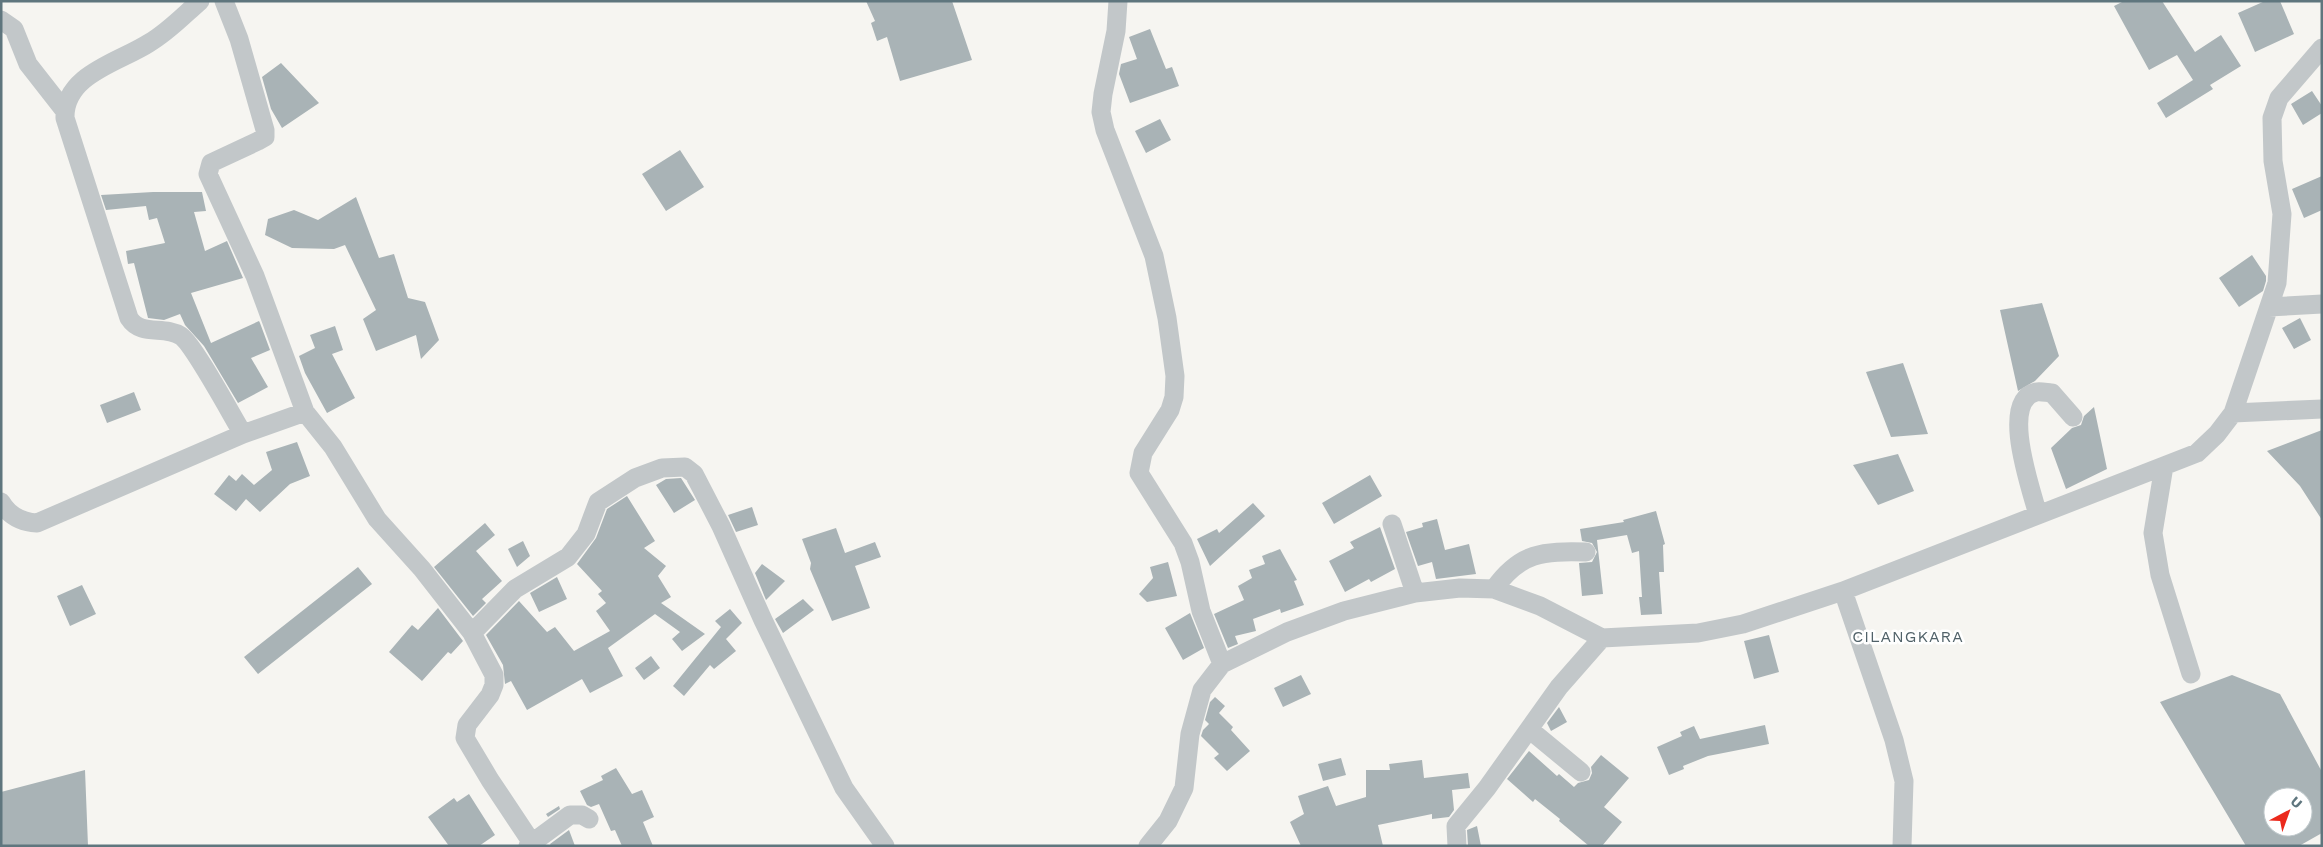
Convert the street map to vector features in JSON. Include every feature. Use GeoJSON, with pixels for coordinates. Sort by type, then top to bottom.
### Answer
{"type":"FeatureCollection","features":[{"type":"Feature","properties":{"kind":"street"},"geometry":{"type":"LineString","coordinates":[[200,1],[150,43],[84,79],[67,101],[64,118],[129,318],[141,329],[174,332],[190,344],[243,434]]}},
{"type":"Feature","properties":{"kind":"street"},"geometry":{"type":"LineString","coordinates":[[224,1],[239,39],[265,130],[265,137],[211,163],[208,174],[255,276],[305,412],[333,447],[377,519],[422,569],[472,633],[494,675],[494,685],[490,695],[467,725],[465,738],[531,844],[570,815],[582,815],[589,820]]}},
{"type":"Feature","properties":{"kind":"street"},"geometry":{"type":"LineString","coordinates":[[1118,1],[1116,31],[1101,112],[1105,130],[1154,256],[1168,318],[1175,376],[1174,397],[1170,410],[1143,453],[1139,473],[1183,543],[1190,562],[1201,611],[1222,664]]}},
{"type":"Feature","properties":{"kind":"street"},"geometry":{"type":"LineString","coordinates":[[1,20],[14,29],[28,64],[64,110]]}},
{"type":"Feature","properties":{"kind":"street"},"geometry":{"type":"LineString","coordinates":[[1148,846],[1168,821],[1184,788],[1196,706],[1202,690],[1222,664],[1303,626],[1344,611],[1415,594],[1460,588],[1494,589],[1540,606],[1602,638],[1698,633],[1734,626],[1843,591],[2196,453],[2217,434],[2233,413],[2277,283],[2282,214],[2273,161],[2272,118],[2279,98],[2322,48]]}},
{"type":"Feature","properties":{"kind":"street"},"geometry":{"type":"LineString","coordinates":[[2269,307],[2322,304]]}},
{"type":"Feature","properties":{"kind":"street"},"geometry":{"type":"LineString","coordinates":[[2038,515],[2019,438],[2020,407],[2027,397],[2037,392],[2052,393],[2073,418]]}},
{"type":"Feature","properties":{"kind":"street"},"geometry":{"type":"LineString","coordinates":[[2233,413],[2322,409]]}},
{"type":"Feature","properties":{"kind":"street"},"geometry":{"type":"LineString","coordinates":[[1,502],[18,518],[37,523],[243,434],[305,412]]}},
{"type":"Feature","properties":{"kind":"street"},"geometry":{"type":"LineString","coordinates":[[2164,466],[2153,533],[2160,575],[2191,674]]}},
{"type":"Feature","properties":{"kind":"street"},"geometry":{"type":"LineString","coordinates":[[472,633],[515,589],[568,557],[586,534],[598,502],[636,478],[662,468],[685,467],[694,474],[721,526],[763,620],[844,788],[885,846]]}},
{"type":"Feature","properties":{"kind":"street"},"geometry":{"type":"LineString","coordinates":[[1392,524],[1415,594]]}},
{"type":"Feature","properties":{"kind":"street"},"geometry":{"type":"LineString","coordinates":[[1494,589],[1504,574],[1526,558],[1553,551],[1586,552]]}},
{"type":"Feature","properties":{"kind":"street"},"geometry":{"type":"LineString","coordinates":[[1843,591],[1894,740],[1904,781],[1902,846]]}},
{"type":"Feature","properties":{"kind":"street"},"geometry":{"type":"LineString","coordinates":[[1457,846],[1456,826],[1487,788],[1559,687],[1602,638]]}},
{"type":"Feature","properties":{"kind":"street"},"geometry":{"type":"LineString","coordinates":[[1529,729],[1581,772]]}},
{"type":"Feature","properties":{"kind":"building"},"geometry":{"type":"Polygon","coordinates":[[[866,1],[952,1],[972,60],[900,81],[887,37],[877,41],[871,23],[875,21],[866,1]]]}},
{"type":"Feature","properties":{"kind":"building"},"geometry":{"type":"Polygon","coordinates":[[[2124,1],[2162,1],[2195,52],[2221,35],[2241,66],[2210,85],[2213,89],[2166,118],[2157,103],[2193,80],[2177,55],[2149,70],[2114,6],[2124,1]]]}},
{"type":"Feature","properties":{"kind":"building"},"geometry":{"type":"Polygon","coordinates":[[[2265,1],[2280,1],[2294,34],[2255,52],[2238,13],[2265,1]]]}},
{"type":"Feature","properties":{"kind":"building"},"geometry":{"type":"Polygon","coordinates":[[[1150,29],[1166,69],[1172,67],[1179,86],[1130,103],[1119,74],[1121,64],[1137,59],[1129,37],[1150,29]]]}},
{"type":"Feature","properties":{"kind":"building"},"geometry":{"type":"Polygon","coordinates":[[[281,63],[319,103],[282,128],[271,109],[262,77],[281,63]]]}},
{"type":"Feature","properties":{"kind":"building"},"geometry":{"type":"Polygon","coordinates":[[[2312,91],[2322,106],[2322,113],[2303,125],[2291,104],[2312,91]]]}},
{"type":"Feature","properties":{"kind":"building"},"geometry":{"type":"Polygon","coordinates":[[[1160,119],[1171,140],[1146,153],[1135,131],[1160,119]]]}},
{"type":"Feature","properties":{"kind":"building"},"geometry":{"type":"Polygon","coordinates":[[[680,150],[704,187],[666,211],[642,174],[680,150]]]}},
{"type":"Feature","properties":{"kind":"building"},"geometry":{"type":"Polygon","coordinates":[[[2322,176],[2322,210],[2304,218],[2292,189],[2322,176]]]}},
{"type":"Feature","properties":{"kind":"building"},"geometry":{"type":"Polygon","coordinates":[[[202,192],[206,211],[194,212],[205,251],[227,241],[243,278],[191,293],[211,343],[259,321],[260,323],[270,350],[251,358],[268,387],[238,403],[204,346],[185,325],[180,314],[164,320],[148,318],[134,263],[128,264],[126,251],[165,243],[157,218],[149,220],[146,206],[106,210],[101,195],[202,192]]]}},
{"type":"Feature","properties":{"kind":"building"},"geometry":{"type":"Polygon","coordinates":[[[356,197],[379,258],[394,254],[408,298],[425,302],[439,340],[421,359],[416,335],[376,351],[363,319],[376,310],[345,245],[334,249],[292,248],[265,235],[268,219],[294,210],[318,220],[356,197]]]}},
{"type":"Feature","properties":{"kind":"building"},"geometry":{"type":"Polygon","coordinates":[[[2252,255],[2266,276],[2266,281],[2263,291],[2239,307],[2219,278],[2252,255]]]}},
{"type":"Feature","properties":{"kind":"building"},"geometry":{"type":"Polygon","coordinates":[[[2042,303],[2059,356],[2035,381],[2018,391],[2000,310],[2042,303]]]}},
{"type":"Feature","properties":{"kind":"building"},"geometry":{"type":"Polygon","coordinates":[[[2300,318],[2311,340],[2294,349],[2282,328],[2300,318]]]}},
{"type":"Feature","properties":{"kind":"building"},"geometry":{"type":"Polygon","coordinates":[[[335,326],[343,350],[332,354],[355,398],[327,413],[305,373],[299,356],[315,348],[310,335],[335,326]]]}},
{"type":"Feature","properties":{"kind":"building"},"geometry":{"type":"Polygon","coordinates":[[[1903,363],[1928,434],[1891,437],[1866,372],[1903,363]]]}},
{"type":"Feature","properties":{"kind":"building"},"geometry":{"type":"Polygon","coordinates":[[[134,392],[141,410],[107,423],[100,405],[134,392]]]}},
{"type":"Feature","properties":{"kind":"building"},"geometry":{"type":"Polygon","coordinates":[[[2094,407],[2107,469],[2066,489],[2051,448],[2072,428],[2081,425],[2084,416],[2094,407]]]}},
{"type":"Feature","properties":{"kind":"building"},"geometry":{"type":"Polygon","coordinates":[[[2322,430],[2322,520],[2300,486],[2267,451],[2322,430]]]}},
{"type":"Feature","properties":{"kind":"building"},"geometry":{"type":"Polygon","coordinates":[[[297,442],[310,476],[290,484],[260,512],[246,499],[236,511],[214,494],[229,475],[236,481],[242,474],[254,485],[272,470],[266,452],[297,442]]]}},
{"type":"Feature","properties":{"kind":"building"},"geometry":{"type":"Polygon","coordinates":[[[1898,454],[1914,491],[1878,505],[1853,465],[1898,454]]]}},
{"type":"Feature","properties":{"kind":"building"},"geometry":{"type":"Polygon","coordinates":[[[1370,475],[1382,496],[1334,524],[1322,503],[1370,475]]]}},
{"type":"Feature","properties":{"kind":"building"},"geometry":{"type":"Polygon","coordinates":[[[681,478],[695,500],[674,513],[656,485],[666,479],[681,478]]]}},
{"type":"Feature","properties":{"kind":"building"},"geometry":{"type":"Polygon","coordinates":[[[627,496],[655,541],[644,548],[666,566],[658,576],[671,597],[661,603],[705,634],[682,651],[672,639],[680,632],[655,614],[608,648],[623,676],[590,693],[582,679],[527,710],[511,681],[505,684],[503,665],[486,635],[519,601],[547,632],[555,627],[574,651],[610,631],[596,611],[606,603],[598,594],[602,591],[577,564],[596,538],[607,509],[627,496]]]}},
{"type":"Feature","properties":{"kind":"building"},"geometry":{"type":"Polygon","coordinates":[[[1253,503],[1265,516],[1210,566],[1197,539],[1217,529],[1219,533],[1253,503]]]}},
{"type":"Feature","properties":{"kind":"building"},"geometry":{"type":"Polygon","coordinates":[[[752,507],[758,525],[736,532],[728,515],[752,507]]]}},
{"type":"Feature","properties":{"kind":"building"},"geometry":{"type":"Polygon","coordinates":[[[1656,511],[1665,544],[1663,545],[1664,572],[1659,572],[1662,614],[1641,615],[1639,597],[1642,597],[1639,551],[1632,553],[1627,535],[1597,540],[1603,594],[1582,596],[1579,563],[1592,562],[1597,552],[1592,543],[1582,541],[1580,529],[1624,522],[1623,520],[1656,511]]]}},
{"type":"Feature","properties":{"kind":"building"},"geometry":{"type":"Polygon","coordinates":[[[1437,519],[1445,550],[1469,544],[1476,574],[1436,579],[1432,562],[1418,566],[1406,532],[1423,527],[1422,523],[1437,519]]]}},
{"type":"Feature","properties":{"kind":"building"},"geometry":{"type":"Polygon","coordinates":[[[485,523],[495,535],[476,551],[502,581],[482,599],[486,603],[473,616],[434,567],[485,523]]]}},
{"type":"Feature","properties":{"kind":"building"},"geometry":{"type":"Polygon","coordinates":[[[1380,527],[1395,569],[1371,582],[1369,579],[1345,592],[1329,561],[1354,548],[1350,542],[1380,527]]]}},
{"type":"Feature","properties":{"kind":"building"},"geometry":{"type":"Polygon","coordinates":[[[836,528],[845,553],[875,542],[881,557],[855,566],[870,608],[832,621],[810,569],[811,563],[802,539],[836,528]]]}},
{"type":"Feature","properties":{"kind":"building"},"geometry":{"type":"Polygon","coordinates":[[[523,541],[530,556],[517,567],[508,549],[523,541]]]}},
{"type":"Feature","properties":{"kind":"building"},"geometry":{"type":"Polygon","coordinates":[[[1280,549],[1297,580],[1294,581],[1304,605],[1281,613],[1280,609],[1253,619],[1256,631],[1235,636],[1238,644],[1228,648],[1214,614],[1244,600],[1238,586],[1252,578],[1249,570],[1265,564],[1262,556],[1280,549]]]}},
{"type":"Feature","properties":{"kind":"building"},"geometry":{"type":"Polygon","coordinates":[[[1168,562],[1177,596],[1147,602],[1139,594],[1153,578],[1150,567],[1168,562]]]}},
{"type":"Feature","properties":{"kind":"building"},"geometry":{"type":"Polygon","coordinates":[[[762,564],[785,581],[766,600],[755,573],[762,564]]]}},
{"type":"Feature","properties":{"kind":"building"},"geometry":{"type":"Polygon","coordinates":[[[358,567],[372,584],[258,674],[244,657],[358,567]]]}},
{"type":"Feature","properties":{"kind":"building"},"geometry":{"type":"Polygon","coordinates":[[[557,577],[567,599],[539,612],[530,593],[557,577]]]}},
{"type":"Feature","properties":{"kind":"building"},"geometry":{"type":"Polygon","coordinates":[[[82,585],[96,614],[70,626],[57,596],[82,585]]]}},
{"type":"Feature","properties":{"kind":"building"},"geometry":{"type":"Polygon","coordinates":[[[803,599],[814,610],[783,633],[775,619],[803,599]]]}},
{"type":"Feature","properties":{"kind":"building"},"geometry":{"type":"Polygon","coordinates":[[[438,608],[463,641],[451,654],[448,652],[422,681],[389,652],[412,625],[418,630],[438,608]]]}},
{"type":"Feature","properties":{"kind":"building"},"geometry":{"type":"Polygon","coordinates":[[[730,609],[742,623],[726,639],[736,651],[714,669],[710,665],[684,696],[673,686],[721,627],[715,621],[730,609]]]}},
{"type":"Feature","properties":{"kind":"building"},"geometry":{"type":"Polygon","coordinates":[[[1190,613],[1204,648],[1183,660],[1165,628],[1190,613]]]}},
{"type":"Feature","properties":{"kind":"building"},"geometry":{"type":"Polygon","coordinates":[[[1769,635],[1779,672],[1754,679],[1744,641],[1769,635]]]}},
{"type":"Feature","properties":{"kind":"building"},"geometry":{"type":"Polygon","coordinates":[[[651,656],[660,668],[644,680],[635,668],[651,656]]]}},
{"type":"Feature","properties":{"kind":"building"},"geometry":{"type":"Polygon","coordinates":[[[1301,675],[1311,694],[1283,707],[1274,688],[1301,675]]]}},
{"type":"Feature","properties":{"kind":"building"},"geometry":{"type":"Polygon","coordinates":[[[2232,675],[2280,694],[2322,772],[2322,833],[2299,846],[2246,846],[2160,702],[2232,675]]]}},
{"type":"Feature","properties":{"kind":"building"},"geometry":{"type":"Polygon","coordinates":[[[1215,697],[1225,706],[1219,713],[1233,727],[1231,730],[1250,751],[1227,771],[1214,758],[1219,754],[1201,736],[1203,730],[1209,724],[1205,720],[1210,702],[1215,697]]]}},
{"type":"Feature","properties":{"kind":"building"},"geometry":{"type":"Polygon","coordinates":[[[1559,707],[1567,722],[1551,731],[1547,723],[1559,707]]]}},
{"type":"Feature","properties":{"kind":"building"},"geometry":{"type":"Polygon","coordinates":[[[1765,725],[1769,744],[1708,756],[1683,766],[1684,769],[1669,775],[1657,747],[1682,736],[1680,732],[1694,726],[1700,739],[1765,725]]]}},
{"type":"Feature","properties":{"kind":"building"},"geometry":{"type":"Polygon","coordinates":[[[1529,751],[1557,776],[1559,774],[1574,787],[1578,783],[1589,780],[1592,773],[1591,767],[1601,755],[1629,778],[1604,807],[1622,822],[1602,846],[1589,846],[1559,821],[1560,819],[1535,799],[1533,802],[1507,779],[1529,751]]]}},
{"type":"Feature","properties":{"kind":"building"},"geometry":{"type":"Polygon","coordinates":[[[1341,758],[1346,775],[1323,781],[1318,764],[1341,758]]]}},
{"type":"Feature","properties":{"kind":"building"},"geometry":{"type":"Polygon","coordinates":[[[1422,760],[1424,778],[1468,773],[1470,788],[1452,790],[1454,810],[1449,817],[1432,819],[1432,814],[1378,825],[1383,846],[1301,846],[1290,822],[1304,814],[1298,796],[1328,786],[1336,806],[1366,797],[1366,770],[1390,770],[1389,764],[1422,760]]]}},
{"type":"Feature","properties":{"kind":"building"},"geometry":{"type":"Polygon","coordinates":[[[616,768],[632,794],[642,790],[654,817],[643,822],[653,846],[622,846],[615,830],[611,831],[599,804],[591,807],[587,805],[580,791],[603,780],[601,776],[616,768]]]}},
{"type":"Feature","properties":{"kind":"building"},"geometry":{"type":"Polygon","coordinates":[[[85,770],[88,846],[1,846],[1,792],[85,770]]]}},
{"type":"Feature","properties":{"kind":"building"},"geometry":{"type":"Polygon","coordinates":[[[469,794],[495,835],[479,846],[449,846],[428,817],[454,798],[457,802],[469,794]]]}},
{"type":"Feature","properties":{"kind":"building"},"geometry":{"type":"Polygon","coordinates":[[[559,806],[560,809],[548,817],[546,814],[559,806]]]}},
{"type":"Feature","properties":{"kind":"building"},"geometry":{"type":"Polygon","coordinates":[[[1477,826],[1481,846],[1468,846],[1467,830],[1477,826]]]}},
{"type":"Feature","properties":{"kind":"building"},"geometry":{"type":"Polygon","coordinates":[[[569,830],[575,846],[551,846],[550,844],[569,830]]]}},
{"type":"Feature","properties":{"kind":"district","name":"CILANGKARA"},"geometry":{"type":"Point","coordinates":[1908,636]}}]}
